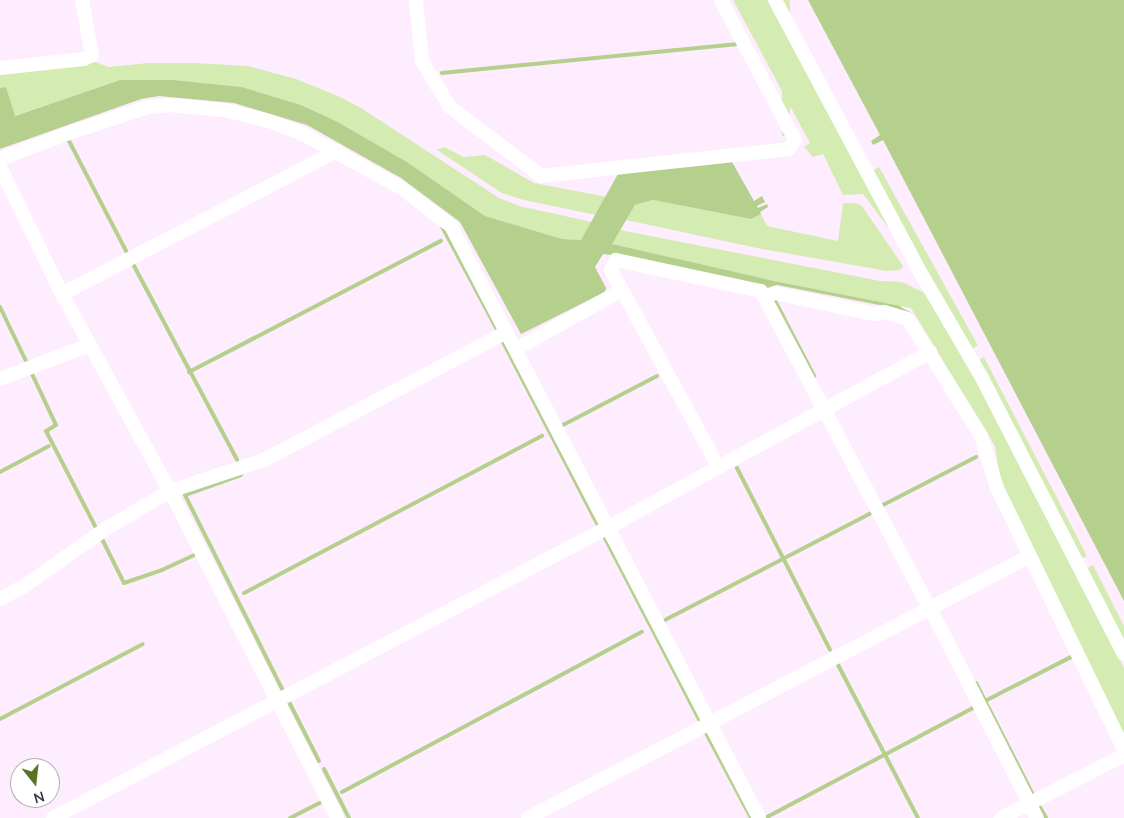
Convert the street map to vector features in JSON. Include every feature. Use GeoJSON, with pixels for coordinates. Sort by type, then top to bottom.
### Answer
{"type":"FeatureCollection","features":[{"type":"Feature","properties":{"kind":"street"},"geometry":{"type":"LineString","coordinates":[[416,0],[422,61],[450,107],[541,176],[789,149],[795,140],[721,0]]}},
{"type":"Feature","properties":{"kind":"street"},"geometry":{"type":"LineString","coordinates":[[775,0],[919,270],[982,378],[1124,654]]}},
{"type":"Feature","properties":{"kind":"street"},"geometry":{"type":"LineString","coordinates":[[0,68],[84,59],[92,55],[81,2]]}},
{"type":"Feature","properties":{"kind":"street"},"geometry":{"type":"LineString","coordinates":[[0,159],[148,107],[169,105],[224,110],[269,121],[303,134],[337,151],[400,187],[451,226],[759,818]]}},
{"type":"Feature","properties":{"kind":"street"},"geometry":{"type":"LineString","coordinates":[[62,294],[337,151]]}},
{"type":"Feature","properties":{"kind":"street"},"geometry":{"type":"LineString","coordinates":[[0,166],[62,294],[170,491],[337,818]]}},
{"type":"Feature","properties":{"kind":"street"},"geometry":{"type":"LineString","coordinates":[[719,468],[611,270],[616,260],[761,291],[929,608],[1037,818]]}},
{"type":"Feature","properties":{"kind":"street"},"geometry":{"type":"LineString","coordinates":[[516,349],[622,290]]}},
{"type":"Feature","properties":{"kind":"street"},"geometry":{"type":"LineString","coordinates":[[764,297],[775,293],[875,314],[884,312],[908,319],[981,436],[997,488],[1028,556],[1124,750]]}},
{"type":"Feature","properties":{"kind":"street"},"geometry":{"type":"LineString","coordinates":[[0,599],[23,587],[107,528],[170,491],[264,460],[507,332]]}},
{"type":"Feature","properties":{"kind":"street"},"geometry":{"type":"LineString","coordinates":[[0,379],[89,345]]}},
{"type":"Feature","properties":{"kind":"street"},"geometry":{"type":"LineString","coordinates":[[53,818],[609,527],[824,412],[930,352]]}},
{"type":"Feature","properties":{"kind":"street"},"geometry":{"type":"LineString","coordinates":[[528,818],[1028,556]]}},
{"type":"Feature","properties":{"kind":"street"},"geometry":{"type":"LineString","coordinates":[[1001,818],[1124,754]]}},
{"type":"Feature","properties":{"kind":"shaded area"},"geometry":{"type":"Polygon","coordinates":[[[733,0],[770,0],[902,246],[863,194],[843,195],[823,154],[813,157],[804,147],[810,143],[733,0]]]}},
{"type":"Feature","properties":{"kind":"shaded area"},"geometry":{"type":"Polygon","coordinates":[[[782,0],[790,0],[790,136],[782,136],[782,0]]]}},
{"type":"Feature","properties":{"kind":"shaded area"},"geometry":{"type":"Polygon","coordinates":[[[808,0],[1124,0],[1124,601],[883,140],[873,145],[871,141],[880,135],[808,0]]]}},
{"type":"Feature","properties":{"kind":"shaded area"},"geometry":{"type":"Polygon","coordinates":[[[95,62],[109,67],[149,63],[248,66],[296,79],[361,108],[499,198],[519,206],[592,222],[581,240],[562,239],[485,216],[407,162],[336,121],[301,105],[242,87],[173,80],[120,80],[14,116],[6,87],[0,88],[0,75],[95,62]]]}},
{"type":"Feature","properties":{"kind":"shaded area"},"geometry":{"type":"Polygon","coordinates":[[[120,80],[173,80],[242,87],[301,105],[336,121],[407,162],[485,216],[562,239],[581,240],[618,174],[732,162],[754,201],[762,196],[765,202],[757,206],[758,208],[767,204],[768,207],[760,212],[761,214],[751,219],[653,200],[635,205],[612,244],[779,282],[901,306],[900,309],[777,285],[768,288],[613,253],[611,255],[603,254],[595,267],[606,288],[605,292],[521,334],[460,222],[401,178],[307,125],[234,103],[159,96],[141,99],[0,149],[0,88],[6,87],[15,116],[120,80]]]}},
{"type":"Feature","properties":{"kind":"shaded area"},"geometry":{"type":"Polygon","coordinates":[[[444,147],[464,157],[485,155],[534,183],[607,197],[596,215],[524,200],[502,193],[437,150],[444,147]]]}},
{"type":"Feature","properties":{"kind":"shaded area"},"geometry":{"type":"Polygon","coordinates":[[[879,167],[978,345],[971,349],[872,171],[879,167]]]}},
{"type":"Feature","properties":{"kind":"shaded area"},"geometry":{"type":"Polygon","coordinates":[[[653,200],[751,219],[761,214],[767,226],[838,241],[843,203],[856,203],[862,206],[903,266],[900,270],[887,271],[757,248],[626,220],[635,205],[653,200]]]}},
{"type":"Feature","properties":{"kind":"shaded area"},"geometry":{"type":"Polygon","coordinates":[[[442,225],[449,231],[499,328],[495,330],[440,227],[442,225]]]}},
{"type":"Feature","properties":{"kind":"shaded area"},"geometry":{"type":"Polygon","coordinates":[[[620,230],[880,281],[902,282],[927,294],[977,382],[1124,668],[1124,738],[1002,489],[995,446],[911,308],[779,282],[611,244],[620,230]]]}},
{"type":"Feature","properties":{"kind":"shaded area"},"geometry":{"type":"Polygon","coordinates":[[[984,357],[1087,556],[1081,559],[977,361],[984,357]]]}},
{"type":"Feature","properties":{"kind":"shaded area"},"geometry":{"type":"Polygon","coordinates":[[[1093,565],[1124,626],[1124,642],[1086,569],[1093,565]]]}},
{"type":"Feature","properties":{"kind":"waterway"},"geometry":{"type":"LineString","coordinates":[[442,73],[736,44]]}},
{"type":"Feature","properties":{"kind":"waterway"},"geometry":{"type":"LineString","coordinates":[[68,139],[127,253]]}},
{"type":"Feature","properties":{"kind":"waterway"},"geometry":{"type":"LineString","coordinates":[[189,372],[441,241]]}},
{"type":"Feature","properties":{"kind":"waterway"},"geometry":{"type":"LineString","coordinates":[[133,264],[237,460]]}},
{"type":"Feature","properties":{"kind":"waterway"},"geometry":{"type":"LineString","coordinates":[[774,299],[814,376]]}},
{"type":"Feature","properties":{"kind":"waterway"},"geometry":{"type":"LineString","coordinates":[[0,307],[27,363]]}},
{"type":"Feature","properties":{"kind":"waterway"},"geometry":{"type":"LineString","coordinates":[[896,307],[912,315]]}},
{"type":"Feature","properties":{"kind":"waterway"},"geometry":{"type":"LineString","coordinates":[[503,342],[598,525]]}},
{"type":"Feature","properties":{"kind":"waterway"},"geometry":{"type":"LineString","coordinates":[[32,374],[56,425],[46,431],[96,528]]}},
{"type":"Feature","properties":{"kind":"waterway"},"geometry":{"type":"LineString","coordinates":[[563,425],[657,376]]}},
{"type":"Feature","properties":{"kind":"waterway"},"geometry":{"type":"LineString","coordinates":[[244,593],[542,436]]}},
{"type":"Feature","properties":{"kind":"waterway"},"geometry":{"type":"LineString","coordinates":[[0,472],[49,446]]}},
{"type":"Feature","properties":{"kind":"waterway"},"geometry":{"type":"LineString","coordinates":[[881,506],[976,457]]}},
{"type":"Feature","properties":{"kind":"waterway"},"geometry":{"type":"LineString","coordinates":[[737,468],[830,650]]}},
{"type":"Feature","properties":{"kind":"waterway"},"geometry":{"type":"LineString","coordinates":[[241,475],[185,495],[283,691]]}},
{"type":"Feature","properties":{"kind":"waterway"},"geometry":{"type":"LineString","coordinates":[[663,621],[871,513]]}},
{"type":"Feature","properties":{"kind":"waterway"},"geometry":{"type":"LineString","coordinates":[[604,536],[700,721]]}},
{"type":"Feature","properties":{"kind":"waterway"},"geometry":{"type":"LineString","coordinates":[[102,539],[124,583],[162,570],[194,555]]}},
{"type":"Feature","properties":{"kind":"waterway"},"geometry":{"type":"LineString","coordinates":[[342,792],[642,632]]}},
{"type":"Feature","properties":{"kind":"waterway"},"geometry":{"type":"LineString","coordinates":[[0,719],[143,644]]}},
{"type":"Feature","properties":{"kind":"waterway"},"geometry":{"type":"LineString","coordinates":[[985,701],[1073,656]]}},
{"type":"Feature","properties":{"kind":"waterway"},"geometry":{"type":"LineString","coordinates":[[837,663],[918,818]]}},
{"type":"Feature","properties":{"kind":"waterway"},"geometry":{"type":"LineString","coordinates":[[976,683],[1033,795]]}},
{"type":"Feature","properties":{"kind":"waterway"},"geometry":{"type":"LineString","coordinates":[[289,702],[319,761]]}},
{"type":"Feature","properties":{"kind":"waterway"},"geometry":{"type":"LineString","coordinates":[[767,817],[973,708]]}},
{"type":"Feature","properties":{"kind":"waterway"},"geometry":{"type":"LineString","coordinates":[[705,731],[751,818]]}},
{"type":"Feature","properties":{"kind":"waterway"},"geometry":{"type":"LineString","coordinates":[[324,769],[349,818]]}},
{"type":"Feature","properties":{"kind":"waterway"},"geometry":{"type":"LineString","coordinates":[[290,818],[319,803]]}},
{"type":"Feature","properties":{"kind":"waterway"},"geometry":{"type":"LineString","coordinates":[[1038,804],[1046,818]]}}]}
